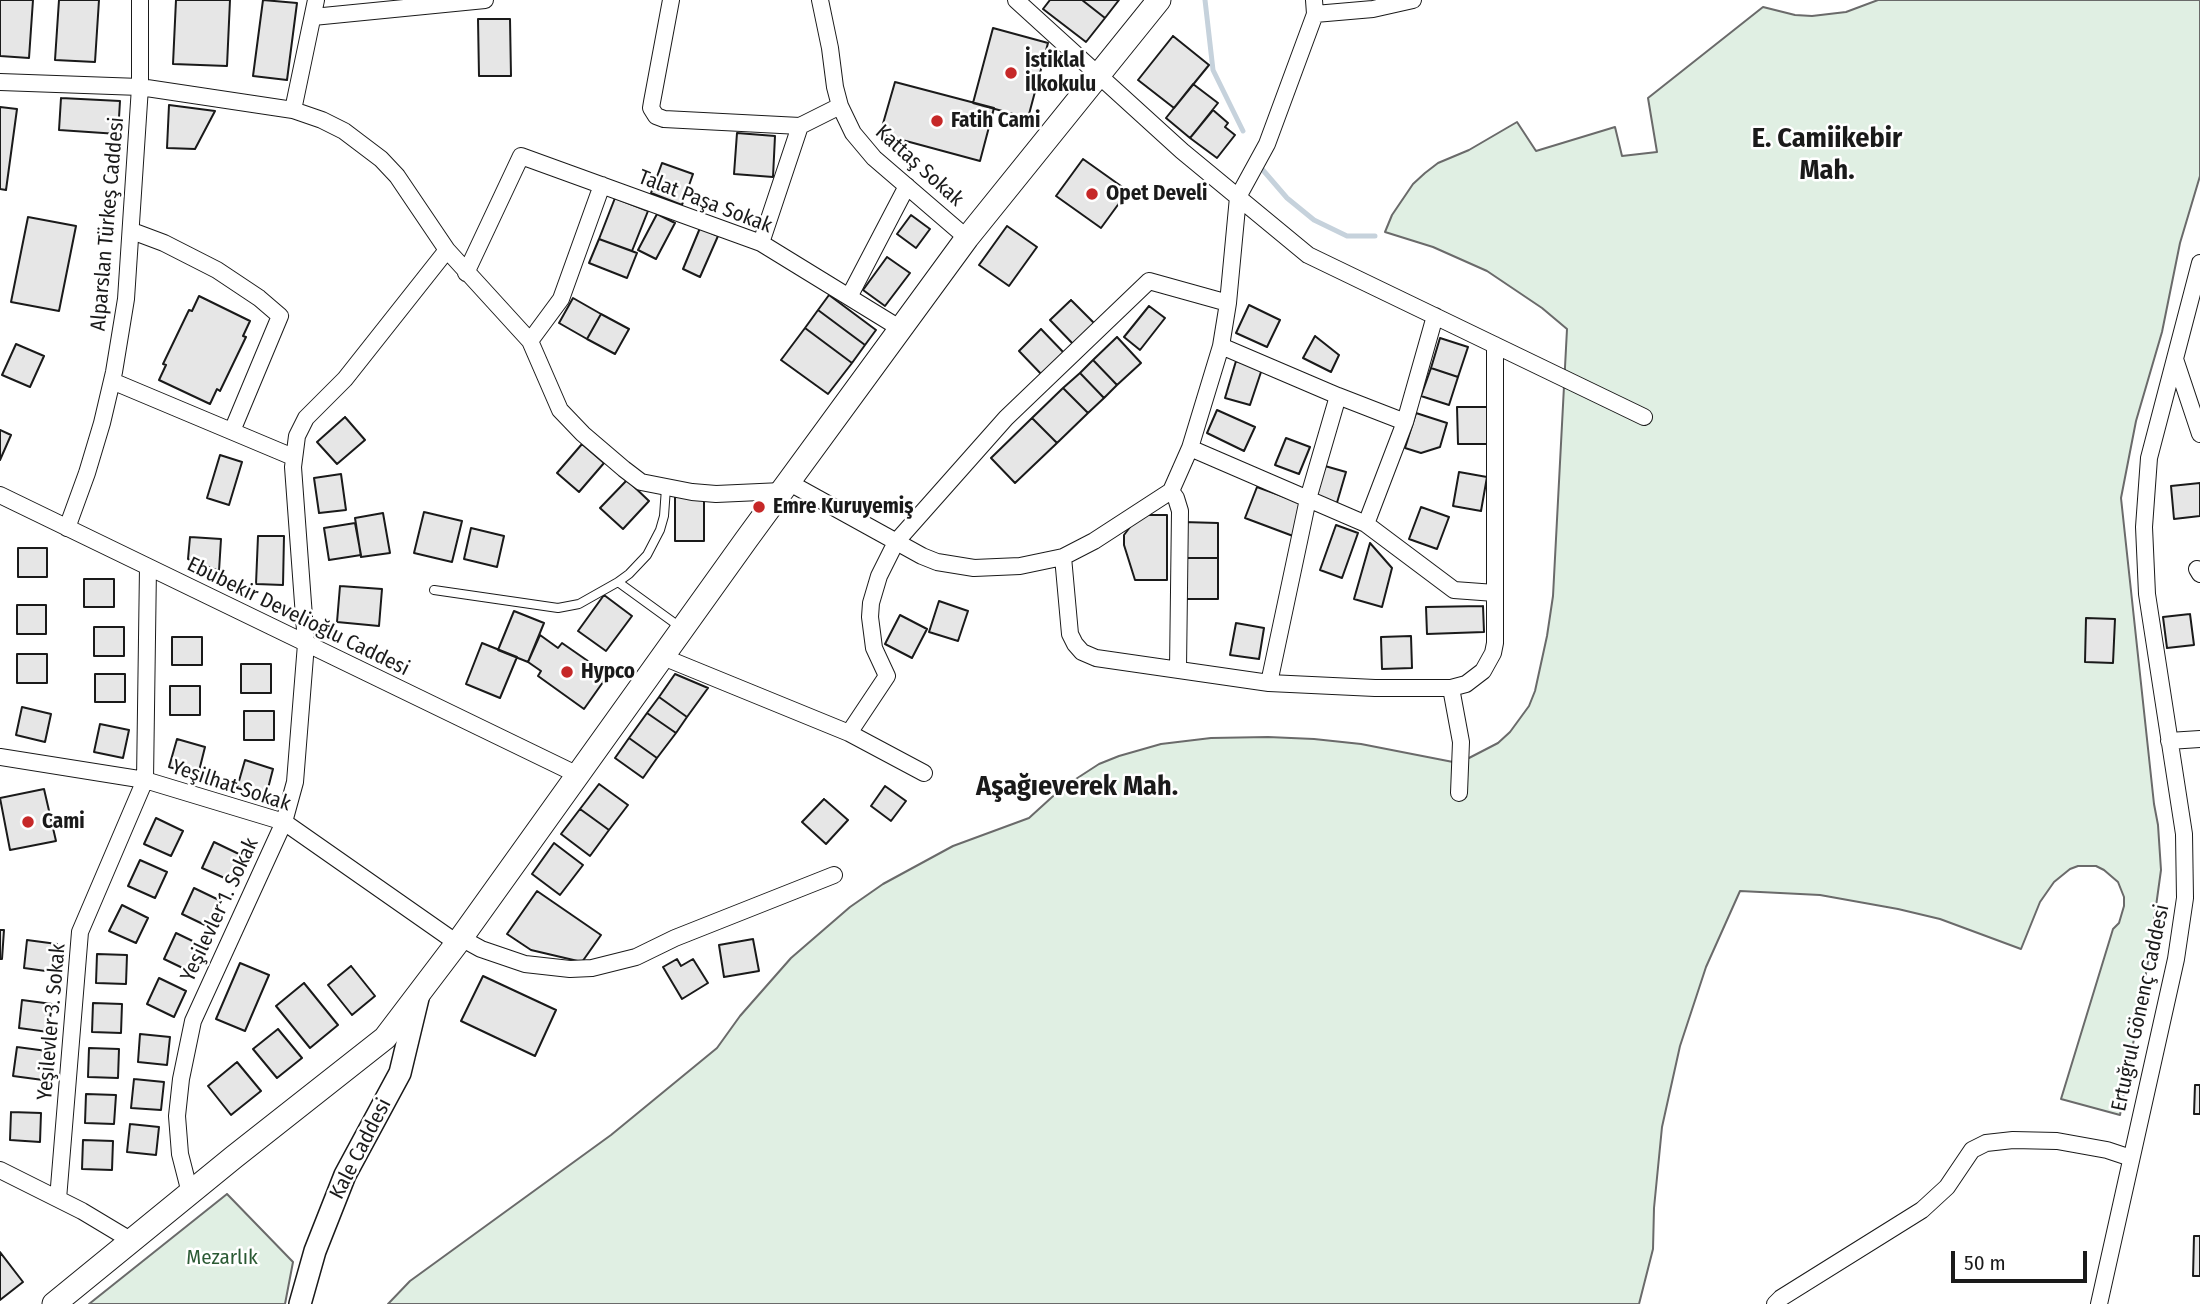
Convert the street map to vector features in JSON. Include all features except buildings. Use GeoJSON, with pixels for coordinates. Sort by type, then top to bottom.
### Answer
{"type":"FeatureCollection","features":[{"type":"Feature","properties":{"kind":"main road"},"geometry":{"type":"LineString","coordinates":[[1097,75],[1147,0]]}},
{"type":"Feature","properties":{"kind":"main road"},"geometry":{"type":"LineString","coordinates":[[54,1304],[190,1192],[385,1038],[459,941],[967,238],[1159,0]]}},
{"type":"Feature","properties":{"kind":"street","name":"Alparslan Türkeş Caddesi"},"geometry":{"type":"LineString","coordinates":[[67,528],[87,473],[112,381],[126,299],[140,87],[140,0]]}},
{"type":"Feature","properties":{"kind":"street"},"geometry":{"type":"LineString","coordinates":[[293,110],[316,0]]}},
{"type":"Feature","properties":{"kind":"street"},"geometry":{"type":"LineString","coordinates":[[313,17],[485,0]]}},
{"type":"Feature","properties":{"kind":"street"},"geometry":{"type":"LineString","coordinates":[[671,0],[652,102],[656,116],[664,119],[800,126],[840,106]]}},
{"type":"Feature","properties":{"kind":"street","name":"Kattaş Sokak"},"geometry":{"type":"LineString","coordinates":[[820,0],[840,106],[853,133],[863,146],[907,187],[967,238]]}},
{"type":"Feature","properties":{"kind":"street"},"geometry":{"type":"LineString","coordinates":[[1016,0],[1182,151],[1308,254],[1644,417]]}},
{"type":"Feature","properties":{"kind":"street"},"geometry":{"type":"LineString","coordinates":[[0,82],[140,87],[293,110],[322,120],[344,131],[381,159],[397,176],[447,250],[530,341],[561,410],[583,434],[641,482],[716,494],[785,487],[937,562],[974,568],[1033,564],[1063,556],[1094,541],[1171,491],[1189,448],[1221,346],[1238,197],[1267,144],[1314,7],[1373,9],[1413,0]]}},
{"type":"Feature","properties":{"kind":"street"},"geometry":{"type":"LineString","coordinates":[[761,243],[800,126]]}},
{"type":"Feature","properties":{"kind":"street","name":"Talat Paşa Sokak"},"geometry":{"type":"LineString","coordinates":[[466,273],[521,156],[761,243],[901,329]]}},
{"type":"Feature","properties":{"kind":"street"},"geometry":{"type":"LineString","coordinates":[[530,341],[561,299],[602,185]]}},
{"type":"Feature","properties":{"kind":"street"},"geometry":{"type":"LineString","coordinates":[[849,297],[907,187]]}},
{"type":"Feature","properties":{"kind":"street"},"geometry":{"type":"LineString","coordinates":[[132,231],[206,264],[280,316],[232,431]]}},
{"type":"Feature","properties":{"kind":"street"},"geometry":{"type":"LineString","coordinates":[[112,381],[293,457],[297,436],[306,418],[345,379],[447,250]]}},
{"type":"Feature","properties":{"kind":"street","name":"Ertuğrul Gönenç Caddesi"},"geometry":{"type":"LineString","coordinates":[[2099,1304],[2176,960],[2185,898],[2184,834],[2147,594],[2144,527],[2150,458],[2200,263]]}},
{"type":"Feature","properties":{"kind":"street"},"geometry":{"type":"LineString","coordinates":[[849,733],[887,676],[874,648],[870,617],[878,576],[896,542],[1006,418],[1149,281],[1228,303]]}},
{"type":"Feature","properties":{"kind":"street"},"geometry":{"type":"LineString","coordinates":[[1366,524],[1405,422],[1435,316]]}},
{"type":"Feature","properties":{"kind":"street"},"geometry":{"type":"LineString","coordinates":[[1063,556],[1070,634],[1082,652],[1096,658],[1269,683],[1375,688],[1451,688],[1466,684],[1476,678],[1489,663],[1494,643],[1495,345]]}},
{"type":"Feature","properties":{"kind":"street"},"geometry":{"type":"LineString","coordinates":[[1221,346],[1405,422]]}},
{"type":"Feature","properties":{"kind":"street"},"geometry":{"type":"LineString","coordinates":[[2175,359],[2200,434]]}},
{"type":"Feature","properties":{"kind":"street"},"geometry":{"type":"LineString","coordinates":[[1269,683],[1308,499],[1338,396]]}},
{"type":"Feature","properties":{"kind":"street"},"geometry":{"type":"LineString","coordinates":[[1189,448],[1366,524],[1454,590],[1495,593]]}},
{"type":"Feature","properties":{"kind":"street","name":"Yeşilevler 1. Sokak"},"geometry":{"type":"LineString","coordinates":[[190,1192],[180,1154],[177,1116],[181,1079],[193,1021],[284,822],[295,782],[306,644],[293,457]]}},
{"type":"Feature","properties":{"kind":"street"},"geometry":{"type":"LineString","coordinates":[[1171,491],[1177,498],[1180,511],[1178,670]]}},
{"type":"Feature","properties":{"kind":"street","name":"Ebubekir Develioğlu Caddesi"},"geometry":{"type":"LineString","coordinates":[[0,495],[578,775]]}},
{"type":"Feature","properties":{"kind":"street","name":"Yeşilevler 3. Sokak"},"geometry":{"type":"LineString","coordinates":[[58,1199],[80,932],[145,780],[148,567]]}},
{"type":"Feature","properties":{"kind":"street"},"geometry":{"type":"LineString","coordinates":[[663,657],[849,733],[924,773]]}},
{"type":"Feature","properties":{"kind":"street"},"geometry":{"type":"LineString","coordinates":[[1451,688],[1461,742],[1459,793]]}},
{"type":"Feature","properties":{"kind":"street"},"geometry":{"type":"LineString","coordinates":[[2169,741],[2200,739]]}},
{"type":"Feature","properties":{"kind":"street","name":"Yeşilhat Sokak"},"geometry":{"type":"LineString","coordinates":[[0,757],[145,780],[284,822],[459,941],[525,964],[570,969],[592,968],[636,957],[675,938],[834,875]]}},
{"type":"Feature","properties":{"kind":"street","name":"Kale Caddesi"},"geometry":{"type":"LineString","coordinates":[[300,1304],[315,1251],[345,1175],[400,1073],[419,993]]}},
{"type":"Feature","properties":{"kind":"street"},"geometry":{"type":"LineString","coordinates":[[1775,1304],[1922,1210],[1947,1187],[1972,1150],[1986,1143],[2057,1141],[2095,1147],[2131,1158]]}},
{"type":"Feature","properties":{"kind":"street"},"geometry":{"type":"LineString","coordinates":[[0,1170],[132,1241]]}},
{"type":"Feature","properties":{"kind":"lane"},"geometry":{"type":"LineString","coordinates":[[434,590],[558,608],[579,604],[618,582],[638,565],[654,544],[664,516],[666,488]]}},
{"type":"Feature","properties":{"kind":"lane"},"geometry":{"type":"LineString","coordinates":[[618,582],[683,629]]}},
{"type":"Feature","properties":{"kind":"green space"},"geometry":{"type":"Polygon","coordinates":[[[1878,0],[2200,0],[2200,176],[2180,243],[2162,332],[2136,421],[2121,498],[2161,870],[2149,957],[2120,1115],[2061,1099],[2113,929],[2119,923],[2124,906],[2124,897],[2118,882],[2104,870],[2096,866],[2078,866],[2054,882],[2040,902],[2021,949],[1940,919],[1898,909],[1820,895],[1740,891],[1706,967],[1680,1046],[1662,1127],[1653,1249],[1639,1304],[388,1304],[410,1281],[611,1135],[717,1048],[740,1016],[791,958],[850,907],[883,884],[953,846],[1029,818],[1062,788],[1099,764],[1161,744],[1211,738],[1314,739],[1361,744],[1453,762],[1469,758],[1498,743],[1510,732],[1529,706],[1547,636],[1553,596],[1567,329],[1542,308],[1487,271],[1433,247],[1385,232],[1392,215],[1413,184],[1438,163],[1469,150],[1517,122],[1536,151],[1615,127],[1622,156],[1657,152],[1648,98],[1763,7],[1812,16],[1846,12],[1878,0]]]}},
{"type":"Feature","properties":{"kind":"green space","name":"Mezarlık"},"geometry":{"type":"Polygon","coordinates":[[[227,1194],[293,1262],[285,1304],[89,1304],[227,1194]]]}},
{"type":"Feature","properties":{"kind":"waterway"},"geometry":{"type":"LineString","coordinates":[[1205,0],[1213,70],[1243,131]]}},
{"type":"Feature","properties":{"kind":"waterway"},"geometry":{"type":"LineString","coordinates":[[1262,169],[1287,198],[1314,220],[1347,236],[1375,236]]}},
{"type":"Feature","properties":{"kind":"place","name":"İstiklal İlkokulu"},"geometry":{"type":"Point","coordinates":[1011,73]}},
{"type":"Feature","properties":{"kind":"place","name":"Fatih Cami"},"geometry":{"type":"Point","coordinates":[937,121]}},
{"type":"Feature","properties":{"kind":"place","name":"Opet Develi"},"geometry":{"type":"Point","coordinates":[1092,194]}},
{"type":"Feature","properties":{"kind":"place","name":"Emre Kuruyemiş"},"geometry":{"type":"Point","coordinates":[759,507]}},
{"type":"Feature","properties":{"kind":"place","name":"Hypco"},"geometry":{"type":"Point","coordinates":[567,672]}},
{"type":"Feature","properties":{"kind":"place","name":"Cami"},"geometry":{"type":"Point","coordinates":[28,822]}},
{"type":"Feature","properties":{"kind":"district","name":"E. Camiikebir Mah."},"geometry":{"type":"Point","coordinates":[1827,155]}},
{"type":"Feature","properties":{"kind":"district","name":"Aşağıeverek Mah."},"geometry":{"type":"Point","coordinates":[1077,787]}}]}
